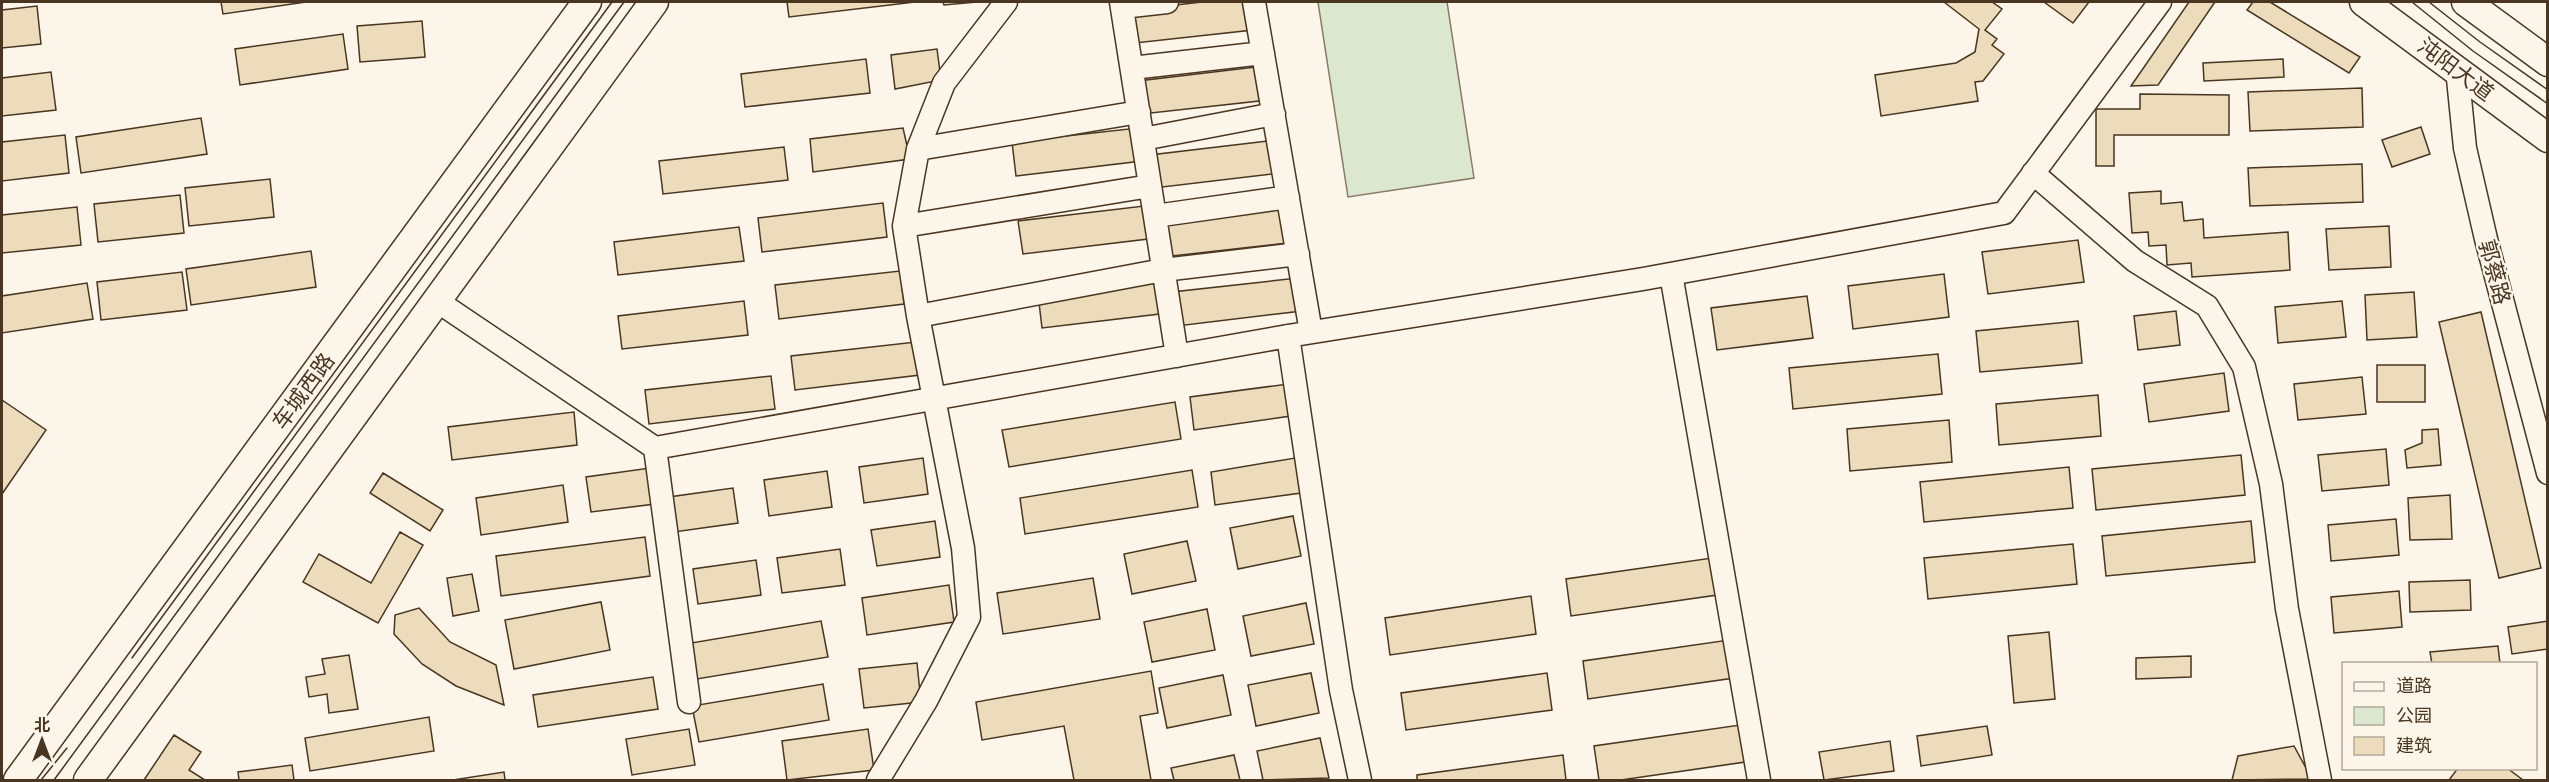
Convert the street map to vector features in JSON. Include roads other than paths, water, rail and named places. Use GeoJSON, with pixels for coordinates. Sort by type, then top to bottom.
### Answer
{"type":"FeatureCollection","features":[{"type":"Feature","properties":{"kind":"main road","name":"车城西路"},"geometry":{"type":"LineString","coordinates":[[18,780],[587,2]]}},
{"type":"Feature","properties":{"kind":"main road"},"geometry":{"type":"LineString","coordinates":[[88,780],[654,2]]}},
{"type":"Feature","properties":{"kind":"main road","name":"沌阳大道"},"geometry":{"type":"LineString","coordinates":[[2364,2],[2547,138]]}},
{"type":"Feature","properties":{"kind":"main road"},"geometry":{"type":"LineString","coordinates":[[2466,2],[2547,62]]}},
{"type":"Feature","properties":{"kind":"street"},"geometry":{"type":"LineString","coordinates":[[878,780],[926,701],[969,616],[963,548],[918,316],[904,226],[918,149],[944,83],[1006,2]]}},
{"type":"Feature","properties":{"kind":"street"},"geometry":{"type":"LineString","coordinates":[[1167,2],[1122,4],[1177,356]]}},
{"type":"Feature","properties":{"kind":"street"},"geometry":{"type":"LineString","coordinates":[[1254,2],[1311,332]]}},
{"type":"Feature","properties":{"kind":"street"},"geometry":{"type":"LineString","coordinates":[[437,301],[655,447],[1311,332],[1671,274],[2004,213],[2160,2]]}},
{"type":"Feature","properties":{"kind":"street"},"geometry":{"type":"LineString","coordinates":[[1132,68],[1263,53]]}},
{"type":"Feature","properties":{"kind":"street","name":"郭蔡路"},"geometry":{"type":"LineString","coordinates":[[2457,69],[2465,148],[2486,239],[2547,473]]}},
{"type":"Feature","properties":{"kind":"street"},"geometry":{"type":"LineString","coordinates":[[918,149],[1138,112]]}},
{"type":"Feature","properties":{"kind":"street"},"geometry":{"type":"LineString","coordinates":[[1143,139],[1274,114]]}},
{"type":"Feature","properties":{"kind":"street"},"geometry":{"type":"LineString","coordinates":[[2033,173],[2135,261],[2207,306],[2244,367],[2271,484],[2287,609],[2320,780]]}},
{"type":"Feature","properties":{"kind":"street"},"geometry":{"type":"LineString","coordinates":[[904,226],[1150,186]]}},
{"type":"Feature","properties":{"kind":"street"},"geometry":{"type":"LineString","coordinates":[[1155,216],[1288,197]]}},
{"type":"Feature","properties":{"kind":"street"},"geometry":{"type":"LineString","coordinates":[[918,316],[1163,270],[1298,254]]}},
{"type":"Feature","properties":{"kind":"street"},"geometry":{"type":"LineString","coordinates":[[1671,274],[1760,780]]}},
{"type":"Feature","properties":{"kind":"street"},"geometry":{"type":"LineString","coordinates":[[1288,336],[1341,690],[1360,780]]}},
{"type":"Feature","properties":{"kind":"street"},"geometry":{"type":"LineString","coordinates":[[655,447],[689,702]]}},
{"type":"Feature","properties":{"kind":"tram line"},"geometry":{"type":"LineString","coordinates":[[132,658],[612,2]]}},
{"type":"Feature","properties":{"kind":"tram line"},"geometry":{"type":"LineString","coordinates":[[54,780],[624,2]]}},
{"type":"Feature","properties":{"kind":"tram line"},"geometry":{"type":"LineString","coordinates":[[2412,2],[2473,51],[2548,104]]}},
{"type":"Feature","properties":{"kind":"tram line"},"geometry":{"type":"LineString","coordinates":[[2429,2],[2480,42],[2548,90]]}},
{"type":"Feature","properties":{"kind":"tram line"},"geometry":{"type":"LineString","coordinates":[[41,780],[67,748]]}}]}
